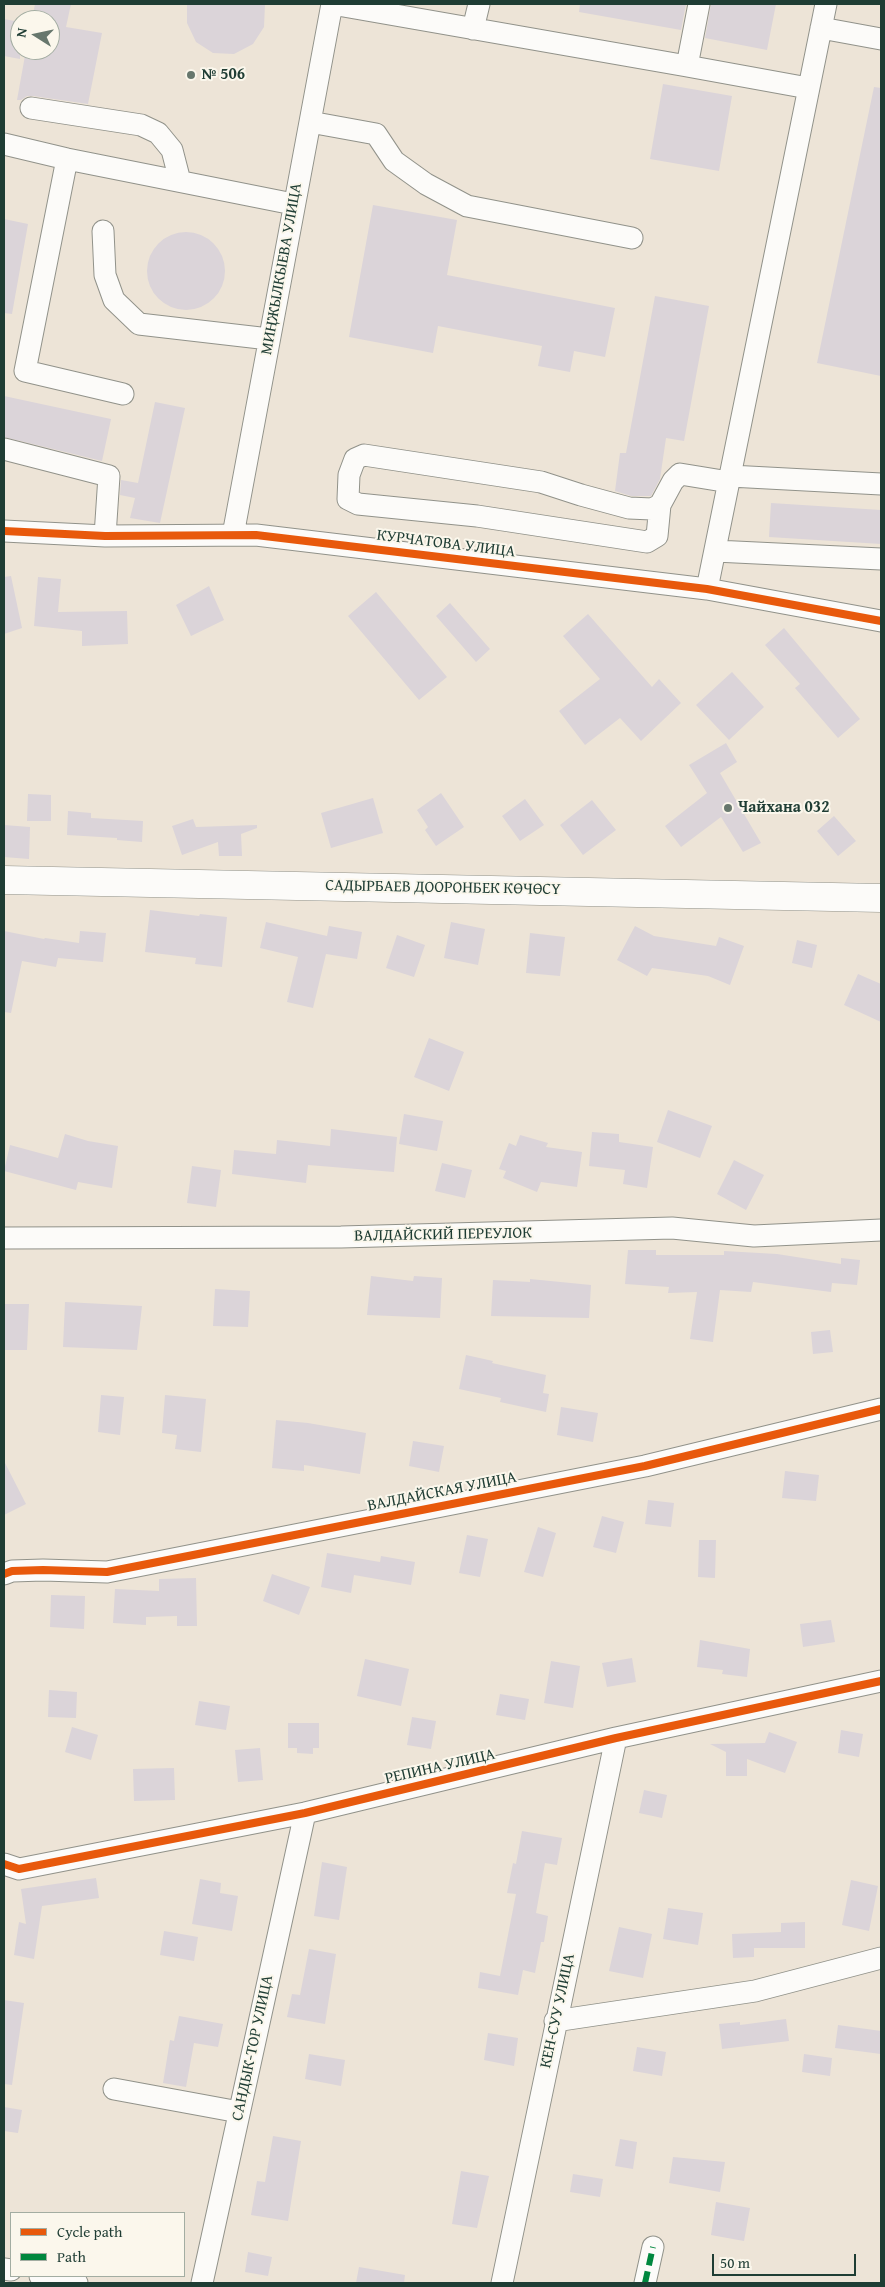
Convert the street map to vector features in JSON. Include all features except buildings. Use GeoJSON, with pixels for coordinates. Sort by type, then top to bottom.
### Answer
{"type":"FeatureCollection","features":[{"type":"Feature","properties":{"kind":"main road","name":"САДЫРБАЕВ ДООРОНБЕК КӨЧӨСҮ"},"geometry":{"type":"LineString","coordinates":[[4,880],[881,898]]}},
{"type":"Feature","properties":{"kind":"street"},"geometry":{"type":"LineString","coordinates":[[332,4],[808,88]]}},
{"type":"Feature","properties":{"kind":"street","name":"МИҢЖЫЛКЫЕВА УЛИЦА"},"geometry":{"type":"LineString","coordinates":[[233,535],[332,4]]}},
{"type":"Feature","properties":{"kind":"street"},"geometry":{"type":"LineString","coordinates":[[473,29],[479,4]]}},
{"type":"Feature","properties":{"kind":"street"},"geometry":{"type":"LineString","coordinates":[[687,66],[699,4]]}},
{"type":"Feature","properties":{"kind":"street"},"geometry":{"type":"LineString","coordinates":[[707,590],[826,4]]}},
{"type":"Feature","properties":{"kind":"street"},"geometry":{"type":"LineString","coordinates":[[821,28],[881,39]]}},
{"type":"Feature","properties":{"kind":"street"},"geometry":{"type":"LineString","coordinates":[[32,108],[140,125],[158,133],[172,150],[180,181]]}},
{"type":"Feature","properties":{"kind":"street"},"geometry":{"type":"LineString","coordinates":[[310,122],[376,134],[394,161],[426,184],[467,206],[632,238]]}},
{"type":"Feature","properties":{"kind":"street"},"geometry":{"type":"LineString","coordinates":[[4,144],[67,159],[294,204]]}},
{"type":"Feature","properties":{"kind":"street"},"geometry":{"type":"LineString","coordinates":[[67,159],[25,371],[123,394]]}},
{"type":"Feature","properties":{"kind":"street"},"geometry":{"type":"LineString","coordinates":[[103,231],[105,276],[114,300],[139,324],[269,339]]}},
{"type":"Feature","properties":{"kind":"street"},"geometry":{"type":"LineString","coordinates":[[4,449],[109,476],[105,536]]}},
{"type":"Feature","properties":{"kind":"street"},"geometry":{"type":"LineString","coordinates":[[660,506],[652,509],[629,508],[541,482],[364,455],[355,459],[349,475],[348,499],[358,504],[477,516],[647,542],[657,536],[660,506],[673,481],[680,474],[729,479],[881,484]]}},
{"type":"Feature","properties":{"kind":"street","name":"КУРЧАТОВА УЛИЦА"},"geometry":{"type":"LineString","coordinates":[[4,531],[105,536],[266,536],[707,590],[881,621]]}},
{"type":"Feature","properties":{"kind":"street"},"geometry":{"type":"LineString","coordinates":[[715,551],[881,559]]}},
{"type":"Feature","properties":{"kind":"street","name":"ВАЛДАЙСКИЙ ПЕРЕУЛОК"},"geometry":{"type":"LineString","coordinates":[[4,1238],[341,1237],[672,1228],[754,1236],[881,1230]]}},
{"type":"Feature","properties":{"kind":"street","name":"ВАЛДАЙСКАЯ УЛИЦА"},"geometry":{"type":"LineString","coordinates":[[4,1574],[12,1571],[43,1570],[107,1572],[645,1466],[881,1409]]}},
{"type":"Feature","properties":{"kind":"street","name":"РЕПИНА УЛИЦА"},"geometry":{"type":"LineString","coordinates":[[4,1864],[19,1869],[305,1813],[616,1738],[881,1681]]}},
{"type":"Feature","properties":{"kind":"street","name":"КЕН-СУУ УЛИЦА"},"geometry":{"type":"LineString","coordinates":[[502,2283],[555,2021],[616,1738]]}},
{"type":"Feature","properties":{"kind":"street","name":"САНДЫК-ТОР УЛИЦА"},"geometry":{"type":"LineString","coordinates":[[202,2283],[305,1813]]}},
{"type":"Feature","properties":{"kind":"street"},"geometry":{"type":"LineString","coordinates":[[555,2021],[755,1991],[881,1958]]}},
{"type":"Feature","properties":{"kind":"street"},"geometry":{"type":"LineString","coordinates":[[114,2089],[240,2112]]}},
{"type":"Feature","properties":{"kind":"street"},"geometry":{"type":"LineString","coordinates":[[645,2283],[653,2247]]}},
{"type":"Feature","properties":{"kind":"street"},"geometry":{"type":"LineString","coordinates":[[45,2277],[77,2283]]}},
{"type":"Feature","properties":{"kind":"marked path"},"geometry":{"type":"LineString","coordinates":[[645,2283],[653,2247]]}},
{"type":"Feature","properties":{"kind":"cycle path"},"geometry":{"type":"LineString","coordinates":[[4,531],[105,536],[256,535],[707,589],[881,621]]}},
{"type":"Feature","properties":{"kind":"cycle path"},"geometry":{"type":"LineString","coordinates":[[4,1574],[12,1571],[43,1570],[107,1572],[645,1466],[881,1409]]}},
{"type":"Feature","properties":{"kind":"cycle path"},"geometry":{"type":"LineString","coordinates":[[4,1864],[19,1869],[305,1813],[616,1738],[881,1681]]}},
{"type":"Feature","properties":{"kind":"place","name":"№ 506"},"geometry":{"type":"Point","coordinates":[191,75]}},
{"type":"Feature","properties":{"kind":"place","name":"Чайхана 032"},"geometry":{"type":"Point","coordinates":[728,808]}}]}
